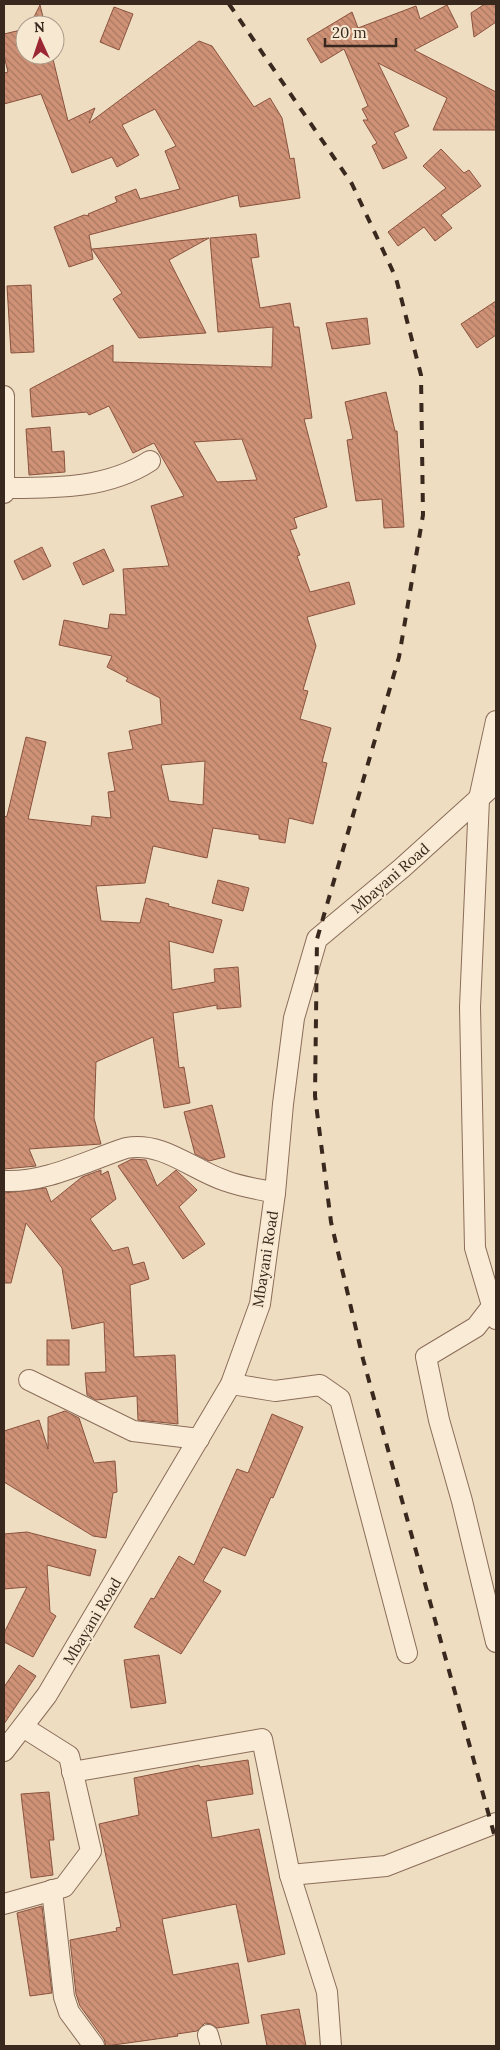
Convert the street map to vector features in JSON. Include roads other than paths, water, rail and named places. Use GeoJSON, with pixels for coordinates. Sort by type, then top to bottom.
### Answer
{"type":"FeatureCollection","features":[{"type":"Feature","properties":{"kind":"street"},"geometry":{"type":"LineString","coordinates":[[4,396],[4,490],[49,488],[116,478],[134,471],[150,461]]}},
{"type":"Feature","properties":{"kind":"street"},"geometry":{"type":"LineString","coordinates":[[496,721],[479,799],[470,1007],[475,1248],[495,1312],[476,1327],[426,1357],[438,1420],[462,1501],[496,1642]]}},
{"type":"Feature","properties":{"kind":"street","name":"Mbayani Road"},"geometry":{"type":"LineString","coordinates":[[4,1751],[48,1695],[232,1384],[260,1304],[275,1193],[283,1104],[294,1018],[318,939],[496,783]]}},
{"type":"Feature","properties":{"kind":"street"},"geometry":{"type":"LineString","coordinates":[[4,1181],[20,1182],[40,1178],[126,1148],[141,1145],[156,1148],[227,1182],[275,1193]]}},
{"type":"Feature","properties":{"kind":"street"},"geometry":{"type":"LineString","coordinates":[[29,1380],[133,1431],[199,1439]]}},
{"type":"Feature","properties":{"kind":"street"},"geometry":{"type":"LineString","coordinates":[[232,1384],[275,1390],[320,1385],[340,1399],[407,1653]]}},
{"type":"Feature","properties":{"kind":"street"},"geometry":{"type":"LineString","coordinates":[[4,1904],[64,1887],[91,1851],[69,1756],[23,1727]]}},
{"type":"Feature","properties":{"kind":"street"},"geometry":{"type":"LineString","coordinates":[[72,1772],[262,1739],[290,1875],[327,1992],[330,2046]]}},
{"type":"Feature","properties":{"kind":"street"},"geometry":{"type":"LineString","coordinates":[[290,1875],[386,1866],[496,1823]]}},
{"type":"Feature","properties":{"kind":"street"},"geometry":{"type":"LineString","coordinates":[[52,1890],[64,1998],[69,2012],[94,2046]]}},
{"type":"Feature","properties":{"kind":"railway"},"geometry":{"type":"LineString","coordinates":[[229,4],[352,184],[396,278],[421,375],[423,515],[399,657],[317,939],[315,1096],[331,1222],[363,1359],[496,1841]]}}]}
